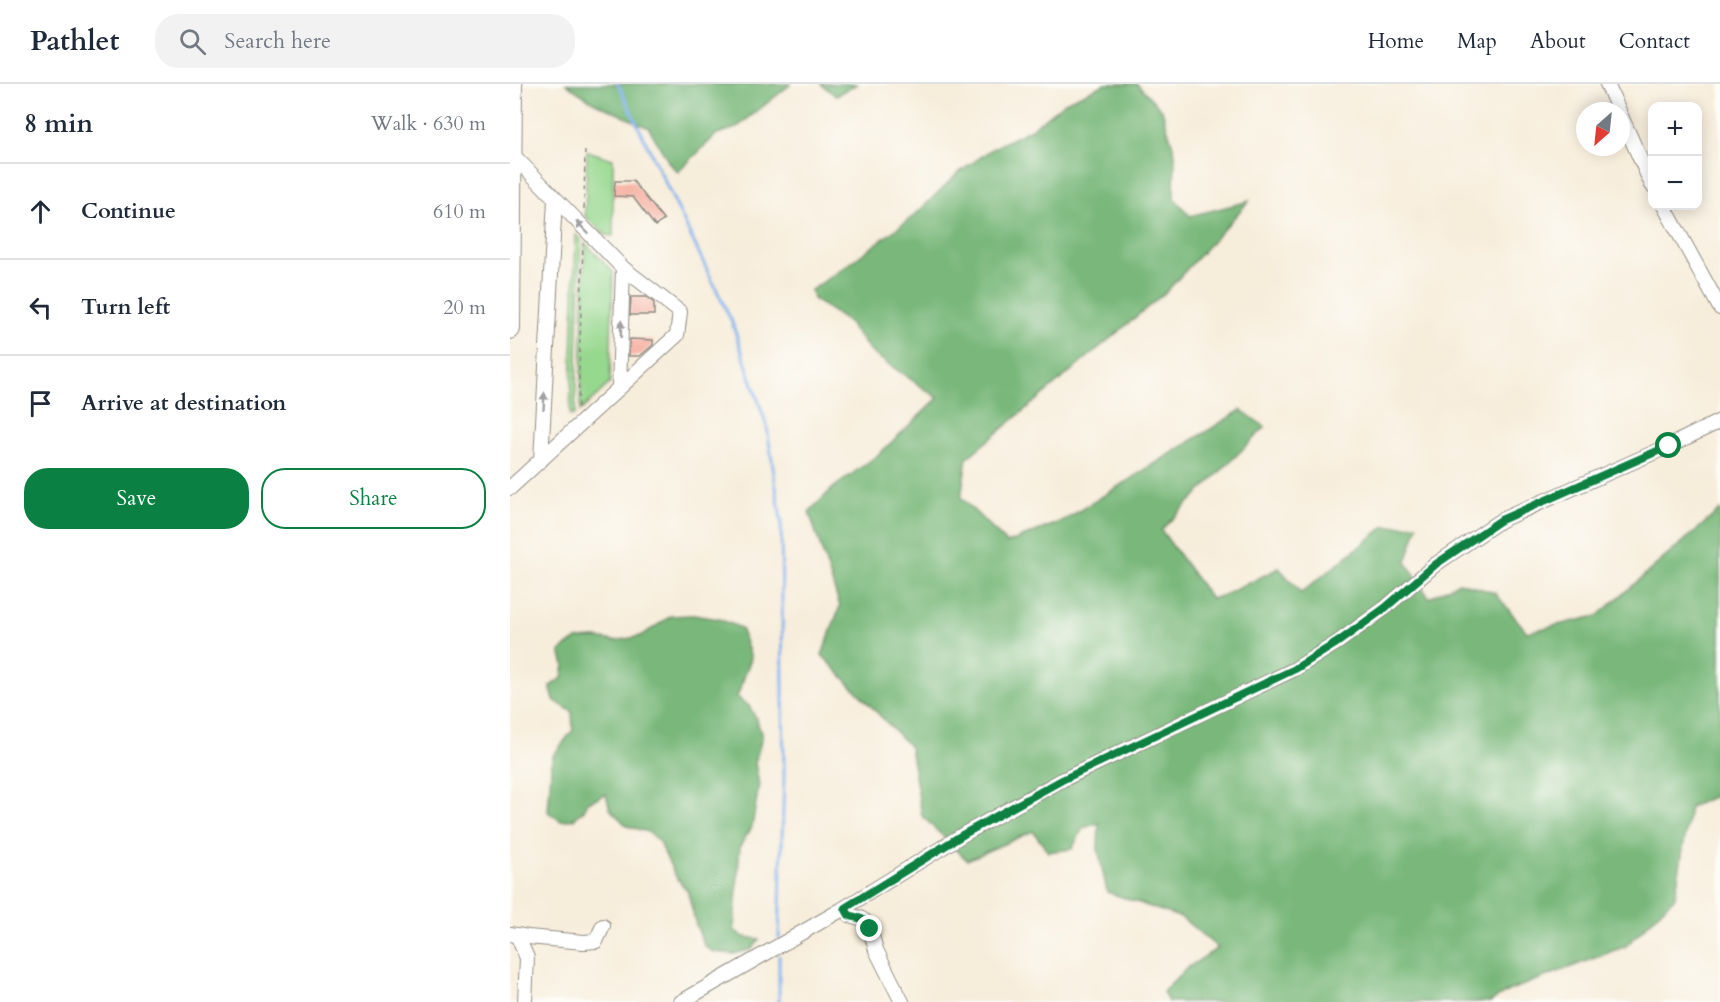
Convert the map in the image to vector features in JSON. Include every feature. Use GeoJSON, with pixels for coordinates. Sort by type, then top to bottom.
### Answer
{"type":"FeatureCollection","features":[{"type":"Feature","properties":{"kind":"highway"},"geometry":{"type":"LineString","coordinates":[[510,329],[512,84]]}},
{"type":"Feature","properties":{"kind":"street"},"geometry":{"type":"LineString","coordinates":[[1607,84],[1615,102]]}},
{"type":"Feature","properties":{"kind":"street"},"geometry":{"type":"LineString","coordinates":[[1630,135],[1648,174]]}},
{"type":"Feature","properties":{"kind":"street"},"geometry":{"type":"LineString","coordinates":[[510,488],[677,335],[680,312],[623,268],[512,154]]}},
{"type":"Feature","properties":{"kind":"street"},"geometry":{"type":"LineString","coordinates":[[541,460],[555,199]]}},
{"type":"Feature","properties":{"kind":"street"},"geometry":{"type":"LineString","coordinates":[[1666,210],[1720,308]]}},
{"type":"Feature","properties":{"kind":"street"},"geometry":{"type":"LineString","coordinates":[[619,388],[623,268]]}},
{"type":"Feature","properties":{"kind":"street"},"geometry":{"type":"LineString","coordinates":[[681,1002],[845,908],[964,834],[1062,780],[1295,669],[1376,615],[1436,564],[1501,520],[1720,421]]}},
{"type":"Feature","properties":{"kind":"street"},"geometry":{"type":"LineString","coordinates":[[845,908],[849,915],[865,921],[870,929],[876,950],[902,1002]]}},
{"type":"Feature","properties":{"kind":"street"},"geometry":{"type":"LineString","coordinates":[[514,935],[584,942],[596,941],[603,926]]}},
{"type":"Feature","properties":{"kind":"street"},"geometry":{"type":"LineString","coordinates":[[514,935],[527,958],[525,1002]]}},
{"type":"Feature","properties":{"kind":"path"},"geometry":{"type":"LineString","coordinates":[[578,426],[585,151]]}},
{"type":"Feature","properties":{"kind":"green space"},"geometry":{"type":"Polygon","coordinates":[[[566,84],[791,84],[736,128],[717,134],[678,172],[669,163],[649,128],[595,103],[566,84]]]}},
{"type":"Feature","properties":{"kind":"green space"},"geometry":{"type":"Polygon","coordinates":[[[821,84],[857,84],[836,96],[821,84]]]}},
{"type":"Feature","properties":{"kind":"green space"},"geometry":{"type":"Polygon","coordinates":[[[1105,84],[1137,84],[1162,110],[1175,153],[1174,198],[1190,216],[1249,201],[1167,291],[967,458],[961,498],[1007,543],[1063,521],[1241,410],[1265,427],[1161,530],[1211,599],[1227,594],[1279,568],[1301,593],[1384,527],[1418,525],[1406,562],[1429,598],[1459,582],[1495,593],[1527,632],[1597,616],[1720,510],[1720,794],[1690,807],[1675,897],[1626,946],[1508,991],[1490,1002],[1168,1002],[1163,992],[1187,968],[1218,948],[1182,918],[1107,892],[1098,849],[1099,823],[1083,828],[1072,849],[1048,852],[1033,831],[967,860],[922,816],[910,747],[822,655],[840,606],[809,512],[833,488],[879,454],[938,398],[872,353],[847,321],[813,299],[811,290],[915,215],[957,174],[992,149],[1031,129],[1065,102],[1105,84]]]}},
{"type":"Feature","properties":{"kind":"green space"},"geometry":{"type":"Polygon","coordinates":[[[587,151],[613,159],[613,236],[606,235],[585,216],[587,151]]]}},
{"type":"Feature","properties":{"kind":"green space"},"geometry":{"type":"Polygon","coordinates":[[[576,235],[581,239],[575,414],[570,416],[576,235]]]}},
{"type":"Feature","properties":{"kind":"green space"},"geometry":{"type":"Polygon","coordinates":[[[585,243],[613,272],[610,383],[580,411],[585,243]]]}},
{"type":"Feature","properties":{"kind":"green space"},"geometry":{"type":"Polygon","coordinates":[[[693,615],[719,619],[741,628],[751,658],[737,697],[749,706],[757,720],[762,737],[755,763],[759,785],[752,827],[740,846],[734,930],[744,937],[759,939],[752,949],[734,954],[714,952],[705,947],[696,925],[688,892],[675,875],[659,842],[648,832],[627,826],[610,809],[606,794],[588,802],[584,810],[574,819],[561,821],[548,812],[552,757],[573,730],[572,712],[554,700],[550,686],[562,678],[564,665],[560,651],[577,639],[596,638],[615,641],[641,636],[671,616],[693,615]]]}},
{"type":"Feature","properties":{"kind":"building"},"geometry":{"type":"Polygon","coordinates":[[[615,181],[633,181],[664,220],[655,226],[633,197],[614,196],[615,181]]]}},
{"type":"Feature","properties":{"kind":"building"},"geometry":{"type":"Polygon","coordinates":[[[631,297],[646,297],[654,303],[654,315],[630,315],[631,297]]]}},
{"type":"Feature","properties":{"kind":"building"},"geometry":{"type":"Polygon","coordinates":[[[630,339],[653,340],[653,345],[640,356],[629,356],[630,339]]]}},
{"type":"Feature","properties":{"kind":"waterway"},"geometry":{"type":"LineString","coordinates":[[618,84],[732,322],[767,427],[781,521],[784,775],[779,938]]}},
{"type":"Feature","properties":{"kind":"waterway"},"geometry":{"type":"LineString","coordinates":[[779,956],[779,1002]]}},
{"type":"Feature","properties":{"kind":"route"},"geometry":{"type":"LineString","coordinates":[[870,929],[865,921],[852,917],[845,908],[964,834],[1062,780],[1295,669],[1338,642],[1385,608],[1436,564],[1501,520],[1669,446]]}}]}
